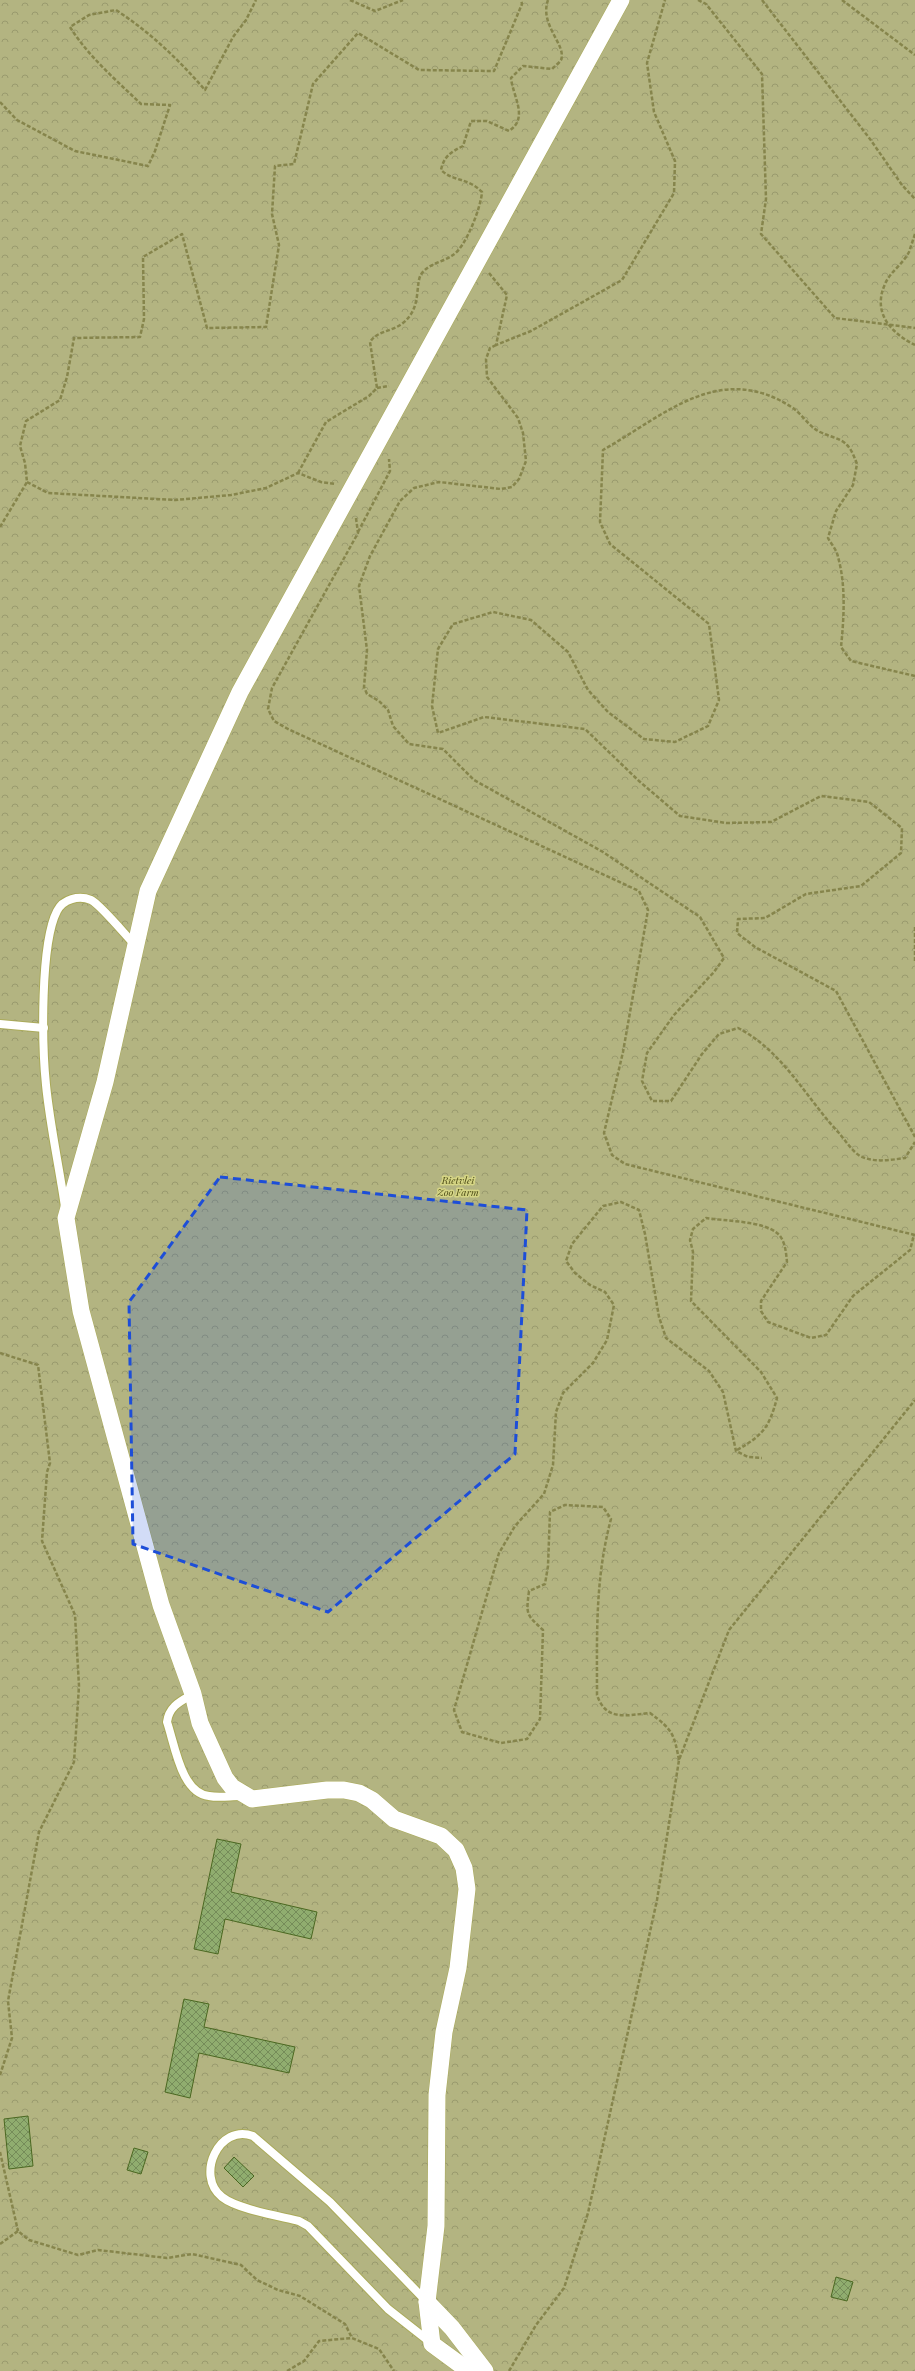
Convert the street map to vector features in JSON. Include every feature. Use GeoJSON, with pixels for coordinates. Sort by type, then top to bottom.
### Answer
{"type":"FeatureCollection","features":[{"type":"Feature","properties":{"kind":"street"},"geometry":{"type":"LineString","coordinates":[[469,2371],[432,2344],[427,2302],[436,2226],[437,2095],[444,2032],[458,1968],[467,1889],[464,1868],[456,1850],[441,1836],[394,1820],[372,1800],[359,1793],[327,1790],[252,1799],[243,1796],[232,1787],[215,1760],[200,1723],[193,1694],[161,1605],[81,1311],[66,1218],[105,1082],[148,891],[240,692],[354,487],[410,380],[479,259],[621,0]]}},
{"type":"Feature","properties":{"kind":"street"},"geometry":{"type":"LineString","coordinates":[[427,2302],[452,2328],[485,2371]]}},
{"type":"Feature","properties":{"kind":"lane"},"geometry":{"type":"LineString","coordinates":[[66,1218],[46,1084],[44,1028],[49,937],[57,910],[66,900],[77,898],[92,900],[136,946]]}},
{"type":"Feature","properties":{"kind":"lane"},"geometry":{"type":"LineString","coordinates":[[0,1024],[44,1028]]}},
{"type":"Feature","properties":{"kind":"lane"},"geometry":{"type":"LineString","coordinates":[[193,1694],[173,1707],[169,1713],[168,1722],[186,1782],[197,1792],[209,1796],[243,1796]]}},
{"type":"Feature","properties":{"kind":"lane"},"geometry":{"type":"LineString","coordinates":[[427,2302],[330,2202],[253,2136],[247,2134],[233,2136],[222,2142],[210,2164],[210,2179],[217,2192],[230,2202],[299,2221],[308,2226],[388,2309],[432,2344]]}},
{"type":"Feature","properties":{"kind":"path"},"geometry":{"type":"LineString","coordinates":[[0,102],[17,120],[75,151],[148,166],[155,151],[170,105],[141,104],[114,79],[78,40],[70,27],[89,15],[116,10],[141,27],[164,47],[205,90],[233,37],[246,20],[256,0]]}},
{"type":"Feature","properties":{"kind":"path"},"geometry":{"type":"LineString","coordinates":[[350,0],[375,11],[403,0]]}},
{"type":"Feature","properties":{"kind":"path"},"geometry":{"type":"LineString","coordinates":[[0,527],[27,482],[25,463],[20,446],[22,432],[26,421],[60,400],[67,377],[74,338],[140,337],[144,319],[143,257],[182,234],[207,328],[266,328],[279,245],[272,214],[275,166],[294,164],[313,84],[358,33],[420,70],[494,71],[522,4],[521,0]]}},
{"type":"Feature","properties":{"kind":"path"},"geometry":{"type":"LineString","coordinates":[[27,482],[48,493],[175,500],[231,496],[266,488],[298,473],[326,422],[369,396],[377,388],[370,342],[375,335],[403,323],[412,312],[418,297],[420,274],[428,267],[454,255],[464,241],[481,206],[482,192],[473,183],[447,175],[442,170],[443,160],[449,153],[463,146],[471,121],[487,121],[509,131],[514,128],[519,119],[519,106],[512,90],[511,78],[523,66],[552,69],[560,61],[562,56],[557,42],[548,26],[545,9],[548,0]]}},
{"type":"Feature","properties":{"kind":"path"},"geometry":{"type":"LineString","coordinates":[[665,0],[647,63],[654,112],[675,161],[674,193],[622,280],[531,331],[490,348],[486,359],[487,377],[518,418],[523,433],[526,461],[519,479],[512,487],[501,489],[439,482],[414,488],[400,501],[370,556],[359,586],[367,650],[364,687],[367,694],[380,701],[388,710],[393,726],[409,744],[443,749],[474,780],[603,852],[700,917],[724,958],[674,1015],[647,1053],[642,1081],[652,1101],[671,1101],[702,1054],[720,1034],[738,1028],[756,1037],[778,1059],[822,1115],[860,1155],[883,1162],[905,1158],[915,1142]]}},
{"type":"Feature","properties":{"kind":"path"},"geometry":{"type":"LineString","coordinates":[[698,0],[706,4],[762,74],[766,199],[761,234],[835,318],[915,328]]}},
{"type":"Feature","properties":{"kind":"path"},"geometry":{"type":"LineString","coordinates":[[762,0],[870,139],[902,185],[915,199]]}},
{"type":"Feature","properties":{"kind":"path"},"geometry":{"type":"LineString","coordinates":[[842,0],[915,56]]}},
{"type":"Feature","properties":{"kind":"path"},"geometry":{"type":"LineString","coordinates":[[915,234],[908,252],[885,284],[880,302],[887,324],[900,337],[915,346]]}},
{"type":"Feature","properties":{"kind":"path"},"geometry":{"type":"LineString","coordinates":[[479,259],[507,295],[496,345]]}},
{"type":"Feature","properties":{"kind":"path"},"geometry":{"type":"LineString","coordinates":[[915,676],[851,661],[841,647],[843,624],[842,581],[838,556],[828,538],[836,511],[853,484],[857,464],[847,445],[816,430],[794,408],[772,397],[742,388],[703,394],[679,403],[642,429],[603,450],[600,522],[610,544],[709,624],[719,700],[708,726],[675,742],[644,739],[608,712],[588,690],[568,652],[531,620],[493,612],[453,624],[438,649],[432,706],[438,733],[484,717],[585,729],[639,781],[680,816],[726,823],[771,822],[821,796],[869,802],[902,828],[901,853],[861,886],[806,894],[765,918],[738,919],[737,933],[755,947],[836,991],[915,1137]]}},
{"type":"Feature","properties":{"kind":"path"},"geometry":{"type":"LineString","coordinates":[[389,455],[390,470],[358,533],[272,688],[268,709],[274,721],[288,729],[639,891],[648,910],[623,1052],[604,1134],[612,1155],[625,1164],[915,1235],[910,1250],[853,1296],[826,1335],[811,1338],[768,1322],[761,1311],[761,1301],[787,1262],[783,1239],[777,1232],[765,1226],[706,1218],[693,1229],[690,1240],[693,1252],[691,1302],[760,1372],[777,1398],[772,1418],[758,1438],[736,1450]]}},
{"type":"Feature","properties":{"kind":"path"},"geometry":{"type":"LineString","coordinates":[[298,473],[321,482],[354,487],[358,533]]}},
{"type":"Feature","properties":{"kind":"path"},"geometry":{"type":"LineString","coordinates":[[915,927],[915,961]]}},
{"type":"Feature","properties":{"kind":"path"},"geometry":{"type":"LineString","coordinates":[[679,1760],[674,1734],[662,1722],[650,1713],[614,1715],[601,1706],[597,1695],[597,1601],[602,1552],[611,1519],[603,1507],[565,1505],[550,1512],[548,1566],[545,1584],[529,1591],[526,1608],[528,1617],[543,1630],[540,1719],[526,1739],[501,1742],[462,1732],[454,1710],[498,1553],[515,1526],[544,1494],[553,1465],[556,1412],[563,1393],[593,1363],[607,1340],[614,1305],[605,1292],[580,1277],[566,1261],[572,1244],[603,1206],[621,1202],[638,1210],[645,1234],[659,1317],[666,1338],[709,1371],[723,1392],[736,1450],[748,1457],[762,1458]]}},
{"type":"Feature","properties":{"kind":"path"},"geometry":{"type":"LineString","coordinates":[[0,1353],[38,1365],[50,1463],[47,1472],[42,1541],[75,1615],[79,1686],[74,1762],[39,1832],[8,2001],[12,2038],[0,2075]]}},
{"type":"Feature","properties":{"kind":"path"},"geometry":{"type":"LineString","coordinates":[[509,2371],[536,2324],[564,2288],[588,2213],[657,1900],[679,1760],[729,1630],[915,1400]]}},
{"type":"Feature","properties":{"kind":"path"},"geometry":{"type":"LineString","coordinates":[[0,2152],[18,2231],[29,2240],[78,2255],[98,2250],[167,2258],[192,2254],[241,2265],[257,2280],[278,2290],[300,2296],[346,2324],[352,2338]]}},
{"type":"Feature","properties":{"kind":"path"},"geometry":{"type":"LineString","coordinates":[[0,2244],[18,2231]]}},
{"type":"Feature","properties":{"kind":"path"},"geometry":{"type":"LineString","coordinates":[[287,2371],[304,2361],[319,2341],[352,2338],[379,2349],[394,2371]]}},
{"type":"Feature","properties":{"kind":"highlighted area"},"geometry":{"type":"Polygon","coordinates":[[[220,1177],[527,1210],[515,1454],[328,1612],[133,1544],[129,1302],[220,1177]]]}},
{"type":"Feature","properties":{"kind":"green space","name":"Rietvlei Zoo Farm"},"geometry":{"type":"Polygon","coordinates":[[[0,0],[915,0],[915,2371],[0,2371],[0,0]]]}},
{"type":"Feature","properties":{"kind":"building"},"geometry":{"type":"Polygon","coordinates":[[[217,1839],[241,1844],[231,1892],[317,1912],[311,1939],[225,1919],[218,1954],[194,1949],[217,1839]]]}},
{"type":"Feature","properties":{"kind":"building"},"geometry":{"type":"Polygon","coordinates":[[[184,1999],[209,2004],[204,2027],[295,2047],[289,2073],[199,2053],[190,2098],[165,2092],[184,1999]]]}},
{"type":"Feature","properties":{"kind":"building"},"geometry":{"type":"Polygon","coordinates":[[[28,2116],[33,2166],[9,2169],[4,2119],[28,2116]]]}},
{"type":"Feature","properties":{"kind":"building"},"geometry":{"type":"Polygon","coordinates":[[[134,2148],[148,2152],[141,2174],[127,2170],[134,2148]]]}},
{"type":"Feature","properties":{"kind":"building"},"geometry":{"type":"Polygon","coordinates":[[[234,2157],[254,2176],[243,2187],[224,2168],[234,2157]]]}},
{"type":"Feature","properties":{"kind":"building"},"geometry":{"type":"Polygon","coordinates":[[[836,2277],[853,2282],[847,2301],[831,2297],[836,2277]]]}}]}
